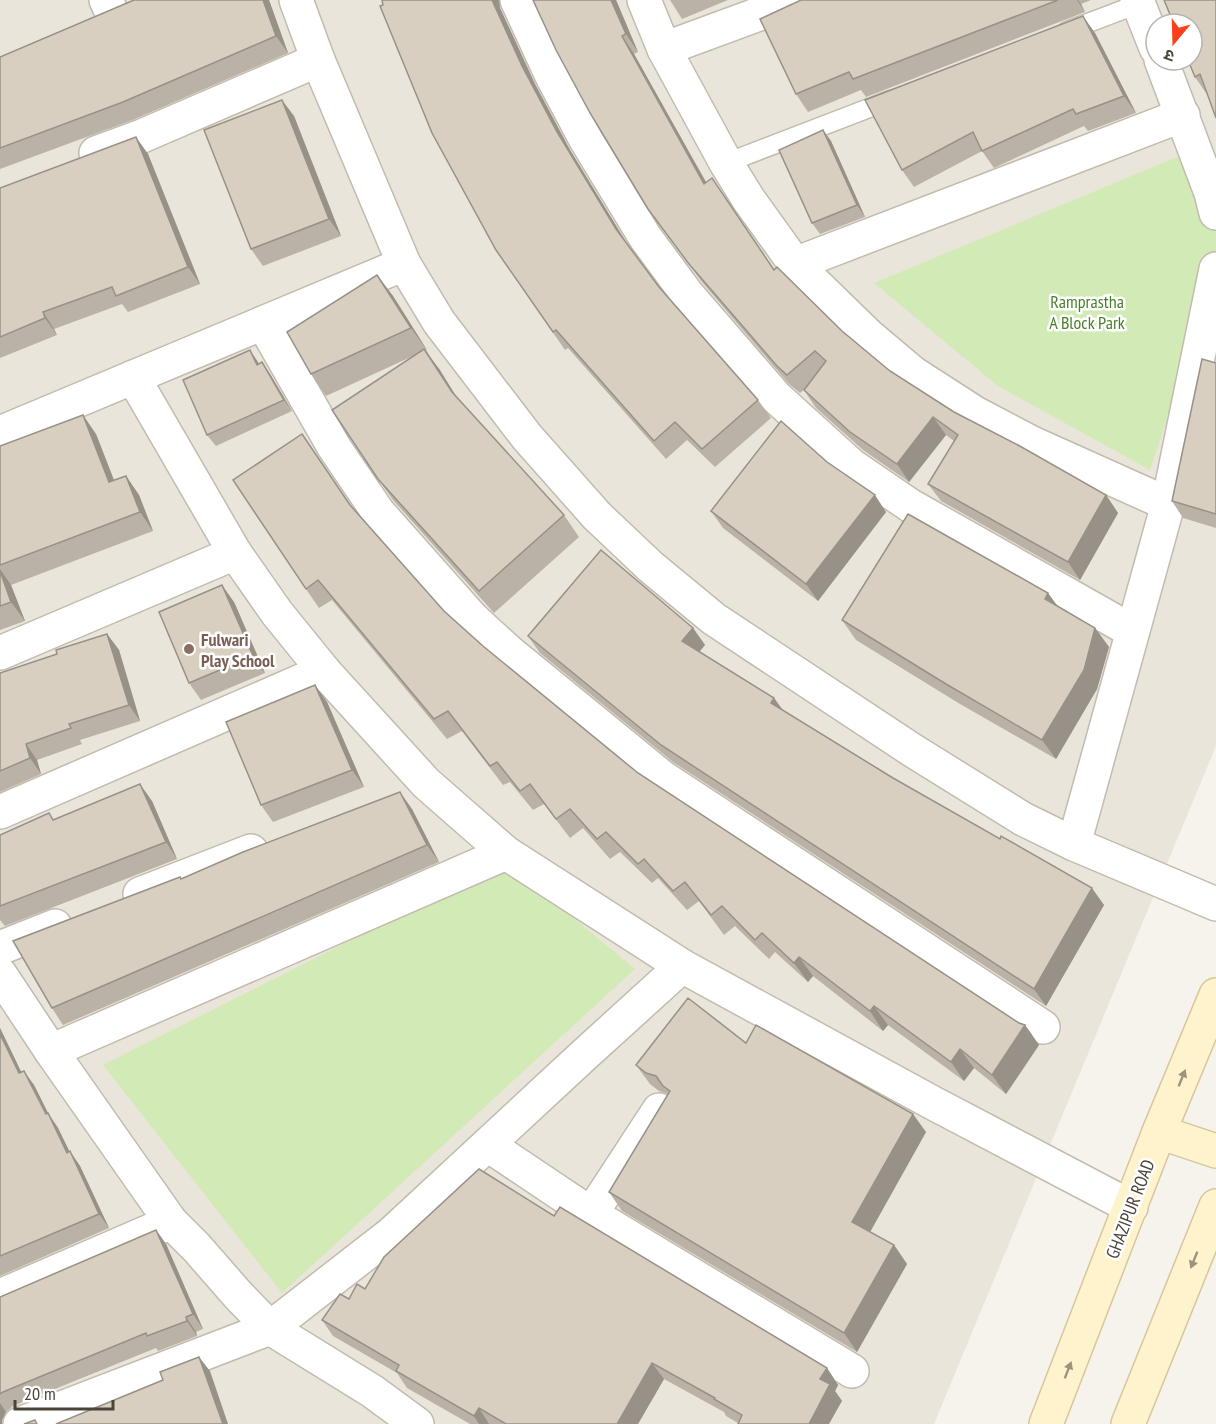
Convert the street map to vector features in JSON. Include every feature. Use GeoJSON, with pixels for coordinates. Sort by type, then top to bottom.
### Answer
{"type":"FeatureCollection","features":[{"type":"Feature","properties":{"kind":"main road","name":"GHAZIPUR ROAD"},"geometry":{"type":"LineString","coordinates":[[1046,1424],[1159,1132],[1216,997]]}},
{"type":"Feature","properties":{"kind":"main road"},"geometry":{"type":"LineString","coordinates":[[1159,1132],[1216,1151]]}},
{"type":"Feature","properties":{"kind":"main road"},"geometry":{"type":"LineString","coordinates":[[1128,1424],[1216,1206]]}},
{"type":"Feature","properties":{"kind":"street"},"geometry":{"type":"LineString","coordinates":[[296,0],[318,60],[404,264],[439,322],[527,437],[597,516],[651,567],[714,619],[1023,819],[1074,844],[1216,904]]}},
{"type":"Feature","properties":{"kind":"street"},"geometry":{"type":"LineString","coordinates":[[517,0],[552,76],[586,140],[645,237],[687,294],[776,397],[851,465],[911,506],[1132,631]]}},
{"type":"Feature","properties":{"kind":"street"},"geometry":{"type":"LineString","coordinates":[[644,0],[664,49],[726,163],[749,200],[795,264],[868,335],[913,373],[975,413],[1032,443],[1168,504]]}},
{"type":"Feature","properties":{"kind":"street"},"geometry":{"type":"LineString","coordinates":[[664,49],[796,0]]}},
{"type":"Feature","properties":{"kind":"street"},"geometry":{"type":"LineString","coordinates":[[1138,2],[1144,17]]}},
{"type":"Feature","properties":{"kind":"street"},"geometry":{"type":"LineString","coordinates":[[65,164],[142,136],[318,60]]}},
{"type":"Feature","properties":{"kind":"street"},"geometry":{"type":"LineString","coordinates":[[1166,72],[1211,193],[1216,213]]}},
{"type":"Feature","properties":{"kind":"street"},"geometry":{"type":"LineString","coordinates":[[795,264],[1183,115]]}},
{"type":"Feature","properties":{"kind":"street"},"geometry":{"type":"LineString","coordinates":[[0,433],[404,264]]}},
{"type":"Feature","properties":{"kind":"street"},"geometry":{"type":"LineString","coordinates":[[1074,844],[1168,504],[1216,269]]}},
{"type":"Feature","properties":{"kind":"street"},"geometry":{"type":"LineString","coordinates":[[263,323],[334,447],[378,512],[472,618],[508,651],[662,777],[1043,1026]]}},
{"type":"Feature","properties":{"kind":"street"},"geometry":{"type":"LineString","coordinates":[[133,377],[235,553],[277,613],[324,671],[426,783],[506,853],[682,966],[1131,1208]]}},
{"type":"Feature","properties":{"kind":"street"},"geometry":{"type":"LineString","coordinates":[[0,653],[235,553]]}},
{"type":"Feature","properties":{"kind":"street"},"geometry":{"type":"LineString","coordinates":[[0,812],[324,671]]}},
{"type":"Feature","properties":{"kind":"street"},"geometry":{"type":"LineString","coordinates":[[393,796],[426,783]]}},
{"type":"Feature","properties":{"kind":"street"},"geometry":{"type":"LineString","coordinates":[[0,948],[273,842]]}},
{"type":"Feature","properties":{"kind":"street"},"geometry":{"type":"LineString","coordinates":[[51,1051],[506,853]]}},
{"type":"Feature","properties":{"kind":"street"},"geometry":{"type":"LineString","coordinates":[[20,1424],[270,1328],[391,1234],[682,966]]}},
{"type":"Feature","properties":{"kind":"street"},"geometry":{"type":"LineString","coordinates":[[0,974],[171,1222],[270,1328],[372,1391],[417,1424]]}},
{"type":"Feature","properties":{"kind":"street"},"geometry":{"type":"LineString","coordinates":[[591,1214],[658,1110]]}},
{"type":"Feature","properties":{"kind":"street"},"geometry":{"type":"LineString","coordinates":[[488,1145],[591,1214],[852,1371]]}},
{"type":"Feature","properties":{"kind":"street"},"geometry":{"type":"LineString","coordinates":[[0,1296],[171,1222]]}},
{"type":"Feature","properties":{"kind":"lane"},"geometry":{"type":"LineString","coordinates":[[1054,36],[1138,2]]}},
{"type":"Feature","properties":{"kind":"lane"},"geometry":{"type":"LineString","coordinates":[[726,163],[911,92]]}},
{"type":"Feature","properties":{"kind":"shaded area"},"geometry":{"type":"Polygon","coordinates":[[[0,0],[1216,0],[1216,746],[934,1424],[0,1424],[0,0]]]}},
{"type":"Feature","properties":{"kind":"green space","name":"Ramprastha A Block Park"},"geometry":{"type":"Polygon","coordinates":[[[1194,150],[1216,204],[1216,269],[1150,470],[998,386],[874,283],[1194,150]]]}},
{"type":"Feature","properties":{"kind":"green space"},"geometry":{"type":"Polygon","coordinates":[[[506,862],[635,969],[282,1293],[103,1065],[506,862]]]}},
{"type":"Feature","properties":{"kind":"building"},"geometry":{"type":"Polygon","coordinates":[[[134,0],[263,0],[276,36],[123,102],[0,148],[0,57],[134,0]]]}},
{"type":"Feature","properties":{"kind":"building"},"geometry":{"type":"Polygon","coordinates":[[[382,0],[492,0],[522,66],[557,132],[616,229],[659,287],[758,400],[702,449],[675,422],[654,441],[556,330],[553,332],[496,250],[432,133],[380,6],[383,5],[382,0]]]}},
{"type":"Feature","properties":{"kind":"building"},"geometry":{"type":"Polygon","coordinates":[[[533,0],[611,0],[626,34],[622,36],[704,184],[712,178],[774,270],[777,267],[842,331],[890,371],[954,412],[1106,495],[1068,562],[928,484],[958,435],[933,417],[897,464],[850,432],[804,390],[826,361],[815,351],[787,375],[777,366],[689,264],[648,209],[590,113],[556,50],[533,0]]]}},
{"type":"Feature","properties":{"kind":"building"},"geometry":{"type":"Polygon","coordinates":[[[801,0],[1058,0],[853,79],[849,72],[796,94],[760,19],[801,0]]]}},
{"type":"Feature","properties":{"kind":"building"},"geometry":{"type":"Polygon","coordinates":[[[1164,0],[1216,0],[1216,118],[1200,74],[1195,77],[1193,72],[1204,72],[1204,12],[1169,12],[1164,0]]]}},
{"type":"Feature","properties":{"kind":"building"},"geometry":{"type":"Polygon","coordinates":[[[1083,16],[1124,96],[1076,114],[1073,109],[982,151],[973,132],[902,170],[865,100],[1083,16]]]}},
{"type":"Feature","properties":{"kind":"building"},"geometry":{"type":"Polygon","coordinates":[[[282,100],[329,219],[251,249],[204,130],[282,100]]]}},
{"type":"Feature","properties":{"kind":"building"},"geometry":{"type":"Polygon","coordinates":[[[823,130],[857,205],[812,223],[779,150],[823,130]]]}},
{"type":"Feature","properties":{"kind":"building"},"geometry":{"type":"Polygon","coordinates":[[[136,137],[188,267],[116,296],[112,287],[43,312],[45,318],[0,337],[0,188],[136,137]]]}},
{"type":"Feature","properties":{"kind":"building"},"geometry":{"type":"Polygon","coordinates":[[[377,275],[411,328],[311,374],[287,332],[377,275]]]}},
{"type":"Feature","properties":{"kind":"building"},"geometry":{"type":"Polygon","coordinates":[[[424,349],[452,392],[564,515],[479,591],[378,479],[332,410],[424,349]]]}},
{"type":"Feature","properties":{"kind":"building"},"geometry":{"type":"Polygon","coordinates":[[[250,350],[257,365],[262,362],[284,400],[207,435],[183,380],[250,350]]]}},
{"type":"Feature","properties":{"kind":"building"},"geometry":{"type":"Polygon","coordinates":[[[1202,359],[1216,363],[1216,514],[1172,501],[1202,359]]]}},
{"type":"Feature","properties":{"kind":"building"},"geometry":{"type":"Polygon","coordinates":[[[83,415],[109,482],[126,476],[140,512],[0,565],[0,446],[83,415]]]}},
{"type":"Feature","properties":{"kind":"building"},"geometry":{"type":"Polygon","coordinates":[[[781,421],[827,462],[875,495],[806,584],[711,511],[781,421]]]}},
{"type":"Feature","properties":{"kind":"building"},"geometry":{"type":"Polygon","coordinates":[[[302,434],[350,505],[444,611],[483,646],[638,773],[1025,1025],[992,1075],[960,1049],[951,1062],[874,1006],[870,1011],[799,957],[794,963],[762,933],[755,940],[722,906],[711,915],[685,882],[673,891],[644,859],[638,864],[606,832],[597,839],[570,809],[556,819],[530,784],[520,791],[497,762],[490,766],[448,711],[434,719],[318,580],[306,589],[233,480],[302,434]]]}},
{"type":"Feature","properties":{"kind":"building"},"geometry":{"type":"Polygon","coordinates":[[[908,514],[1048,593],[1045,599],[1095,628],[1084,670],[1042,740],[842,620],[908,514]]]}},
{"type":"Feature","properties":{"kind":"building"},"geometry":{"type":"Polygon","coordinates":[[[601,550],[693,628],[682,641],[774,698],[771,703],[893,778],[1092,888],[1034,989],[661,745],[528,636],[601,550]]]}},
{"type":"Feature","properties":{"kind":"building"},"geometry":{"type":"Polygon","coordinates":[[[0,571],[11,602],[0,606],[0,571]]]}},
{"type":"Feature","properties":{"kind":"building"},"geometry":{"type":"Polygon","coordinates":[[[222,585],[253,656],[189,683],[159,612],[222,585]]]}},
{"type":"Feature","properties":{"kind":"building"},"geometry":{"type":"Polygon","coordinates":[[[107,634],[129,705],[69,724],[71,728],[26,744],[30,758],[0,771],[0,673],[57,654],[56,650],[107,634]]]}},
{"type":"Feature","properties":{"kind":"building"},"geometry":{"type":"Polygon","coordinates":[[[315,685],[352,770],[261,805],[226,722],[315,685]]]}},
{"type":"Feature","properties":{"kind":"building"},"geometry":{"type":"Polygon","coordinates":[[[140,784],[166,842],[0,906],[0,835],[49,813],[53,820],[140,784]]]}},
{"type":"Feature","properties":{"kind":"building"},"geometry":{"type":"Polygon","coordinates":[[[400,792],[427,845],[52,1008],[13,941],[180,877],[181,879],[243,852],[400,792]]]}},
{"type":"Feature","properties":{"kind":"building"},"geometry":{"type":"Polygon","coordinates":[[[688,998],[746,1043],[756,1025],[913,1114],[852,1222],[894,1245],[844,1333],[609,1192],[670,1091],[656,1076],[646,1073],[636,1065],[688,998]]]}},
{"type":"Feature","properties":{"kind":"building"},"geometry":{"type":"Polygon","coordinates":[[[0,1034],[19,1073],[24,1071],[67,1153],[70,1151],[99,1214],[0,1256],[0,1034]]]}},
{"type":"Feature","properties":{"kind":"building"},"geometry":{"type":"Polygon","coordinates":[[[479,1169],[554,1216],[560,1207],[827,1368],[820,1379],[830,1384],[809,1424],[738,1424],[742,1415],[652,1363],[617,1424],[506,1424],[479,1408],[474,1416],[396,1371],[399,1365],[322,1320],[340,1294],[349,1299],[357,1284],[365,1289],[384,1257],[479,1169]]]}},
{"type":"Feature","properties":{"kind":"building"},"geometry":{"type":"Polygon","coordinates":[[[156,1230],[193,1314],[186,1317],[187,1321],[147,1336],[146,1333],[0,1394],[0,1297],[156,1230]]]}},
{"type":"Feature","properties":{"kind":"building"},"geometry":{"type":"Polygon","coordinates":[[[199,1357],[223,1424],[56,1424],[163,1380],[160,1372],[199,1357]]]}},
{"type":"Feature","properties":{"kind":"building"},"geometry":{"type":"Polygon","coordinates":[[[35,1420],[37,1424],[24,1424],[35,1420]]]}},
{"type":"Feature","properties":{"kind":"place","name":"Fulwari Play School"},"geometry":{"type":"Point","coordinates":[189,649]}}]}
